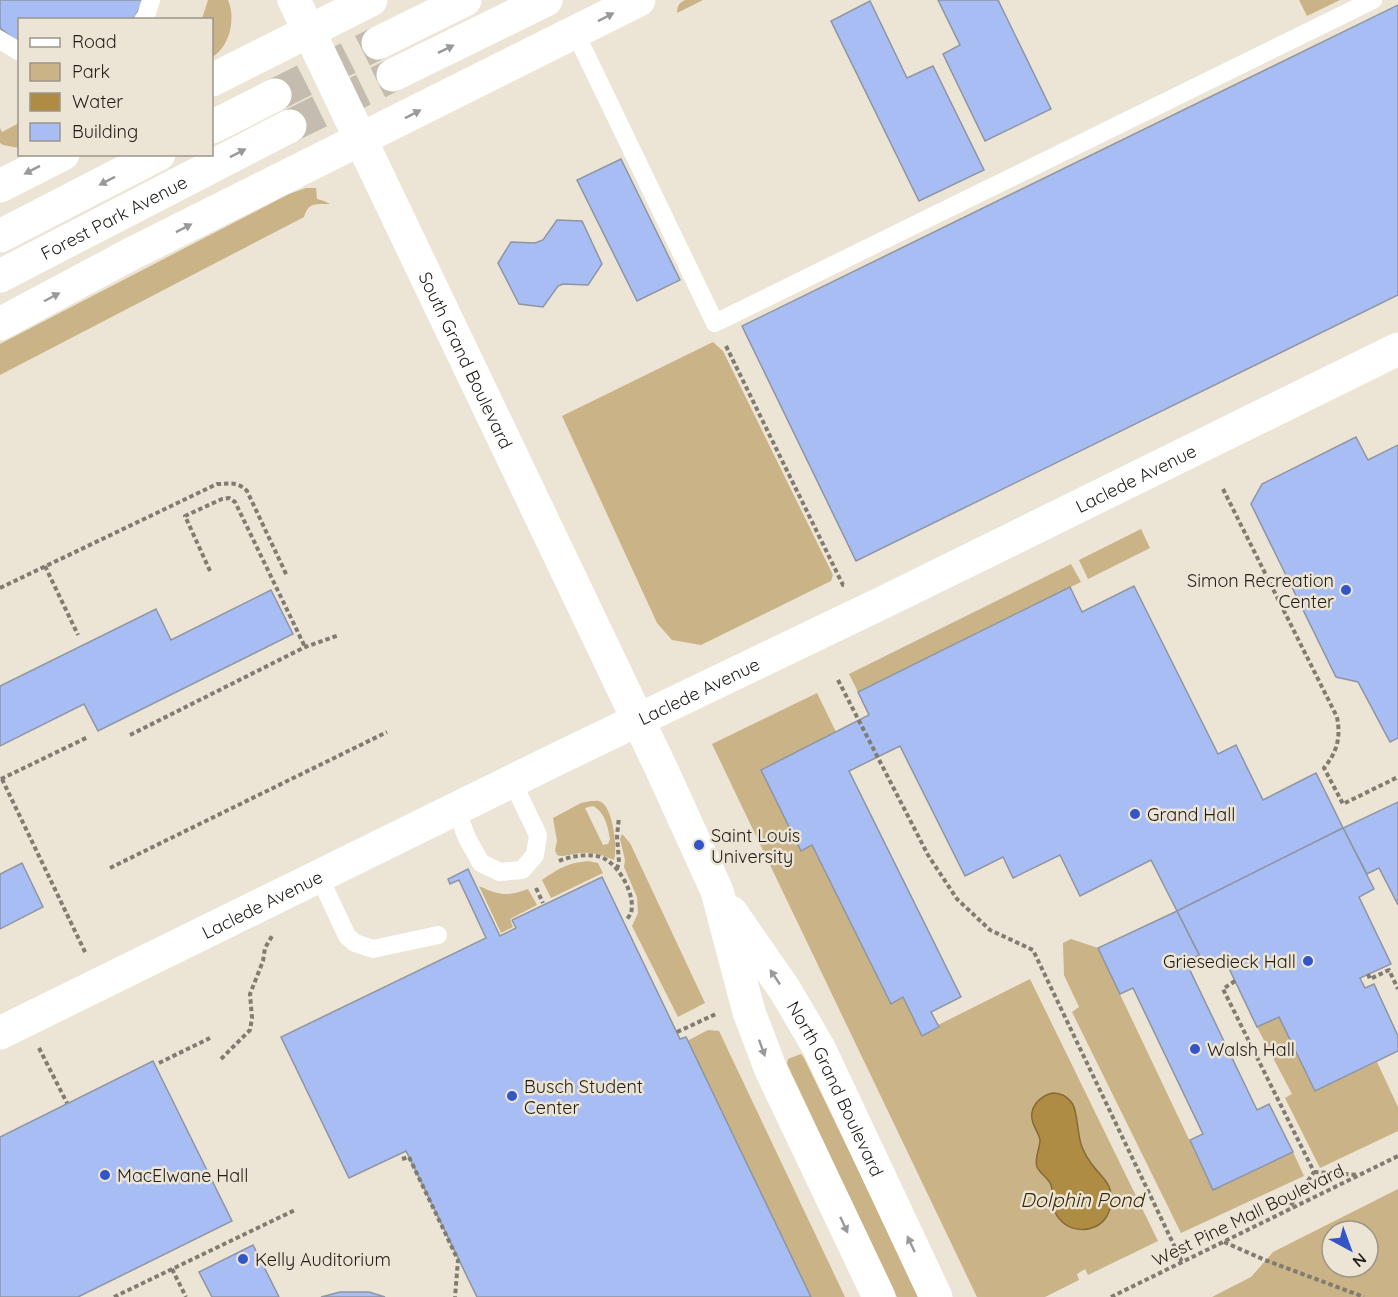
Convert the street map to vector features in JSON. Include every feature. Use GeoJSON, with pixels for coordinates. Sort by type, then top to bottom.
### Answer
{"type":"FeatureCollection","features":[{"type":"Feature","properties":{"kind":"main road","name":"South Grand Boulevard"},"geometry":{"type":"LineString","coordinates":[[294,0],[639,720]]}},
{"type":"Feature","properties":{"kind":"main road"},"geometry":{"type":"LineString","coordinates":[[213,80],[314,41],[370,0]]}},
{"type":"Feature","properties":{"kind":"main road"},"geometry":{"type":"LineString","coordinates":[[378,43],[465,0]]}},
{"type":"Feature","properties":{"kind":"main road"},"geometry":{"type":"LineString","coordinates":[[393,75],[546,0]]}},
{"type":"Feature","properties":{"kind":"main road"},"geometry":{"type":"LineString","coordinates":[[0,324],[355,129],[575,32],[639,0]]}},
{"type":"Feature","properties":{"kind":"main road"},"geometry":{"type":"LineString","coordinates":[[213,126],[275,95]]}},
{"type":"Feature","properties":{"kind":"main road","name":"Forest Park Avenue"},"geometry":{"type":"LineString","coordinates":[[0,276],[290,126]]}},
{"type":"Feature","properties":{"kind":"main road"},"geometry":{"type":"LineString","coordinates":[[0,186],[59,156]]}},
{"type":"Feature","properties":{"kind":"main road","name":"Forest Park Avenue"},"geometry":{"type":"LineString","coordinates":[[0,236],[155,156]]}},
{"type":"Feature","properties":{"kind":"main road","name":"Laclede Avenue"},"geometry":{"type":"LineString","coordinates":[[12,1027],[1398,349]]}},
{"type":"Feature","properties":{"kind":"main road","name":"North Grand Boulevard"},"geometry":{"type":"LineString","coordinates":[[639,720],[717,891],[749,1012],[771,1070],[879,1297]]}},
{"type":"Feature","properties":{"kind":"main road","name":"North Grand Boulevard"},"geometry":{"type":"LineString","coordinates":[[717,891],[785,990],[819,1048],[936,1297]]}},
{"type":"Feature","properties":{"kind":"lane"},"geometry":{"type":"LineString","coordinates":[[144,18],[151,0]]}},
{"type":"Feature","properties":{"kind":"lane"},"geometry":{"type":"LineString","coordinates":[[575,32],[715,323],[1373,0]]}},
{"type":"Feature","properties":{"kind":"lane"},"geometry":{"type":"LineString","coordinates":[[0,40],[18,51]]}},
{"type":"Feature","properties":{"kind":"lane"},"geometry":{"type":"LineString","coordinates":[[456,809],[467,838],[481,863],[500,872],[522,870],[536,855],[538,835],[512,781]]}},
{"type":"Feature","properties":{"kind":"lane"},"geometry":{"type":"LineString","coordinates":[[320,876],[347,936],[355,943],[373,949],[438,935]]}},
{"type":"Feature","properties":{"kind":"path"},"geometry":{"type":"LineString","coordinates":[[715,323],[843,585],[853,580]]}},
{"type":"Feature","properties":{"kind":"path"},"geometry":{"type":"LineString","coordinates":[[0,588],[217,484],[241,485],[247,491],[287,576]]}},
{"type":"Feature","properties":{"kind":"path"},"geometry":{"type":"LineString","coordinates":[[1223,489],[1337,717],[1340,731],[1333,757],[1324,768],[1343,804],[1398,777]]}},
{"type":"Feature","properties":{"kind":"path"},"geometry":{"type":"LineString","coordinates":[[210,571],[185,516],[222,499],[230,498],[236,502],[305,647]]}},
{"type":"Feature","properties":{"kind":"path"},"geometry":{"type":"LineString","coordinates":[[45,566],[78,634]]}},
{"type":"Feature","properties":{"kind":"path"},"geometry":{"type":"LineString","coordinates":[[130,735],[305,647],[339,635]]}},
{"type":"Feature","properties":{"kind":"path"},"geometry":{"type":"LineString","coordinates":[[838,680],[928,855],[957,898],[990,930],[1033,950],[1182,1263]]}},
{"type":"Feature","properties":{"kind":"path"},"geometry":{"type":"LineString","coordinates":[[110,868],[387,732]]}},
{"type":"Feature","properties":{"kind":"path"},"geometry":{"type":"LineString","coordinates":[[86,954],[1,779],[88,737]]}},
{"type":"Feature","properties":{"kind":"path"},"geometry":{"type":"LineString","coordinates":[[616,869],[619,862],[617,836],[619,817]]}},
{"type":"Feature","properties":{"kind":"path"},"geometry":{"type":"LineString","coordinates":[[554,864],[577,856],[604,858],[616,869],[627,886],[631,900],[631,913],[626,920]]}},
{"type":"Feature","properties":{"kind":"path"},"geometry":{"type":"LineString","coordinates":[[221,1059],[250,1030],[252,1018],[250,994],[265,948],[274,933]]}},
{"type":"Feature","properties":{"kind":"path"},"geometry":{"type":"LineString","coordinates":[[1368,974],[1370,979],[1389,970],[1398,989]]}},
{"type":"Feature","properties":{"kind":"path"},"geometry":{"type":"LineString","coordinates":[[1235,981],[1223,989],[1314,1172]]}},
{"type":"Feature","properties":{"kind":"path"},"geometry":{"type":"LineString","coordinates":[[677,1032],[717,1013]]}},
{"type":"Feature","properties":{"kind":"path"},"geometry":{"type":"LineString","coordinates":[[12,1027],[67,1103]]}},
{"type":"Feature","properties":{"kind":"path"},"geometry":{"type":"LineString","coordinates":[[159,1063],[210,1038]]}},
{"type":"Feature","properties":{"kind":"path"},"geometry":{"type":"LineString","coordinates":[[402,1159],[409,1156],[458,1260],[455,1297]]}},
{"type":"Feature","properties":{"kind":"path","name":"West Pine Mall Boulevard"},"geometry":{"type":"LineString","coordinates":[[1111,1297],[1398,1156]]}},
{"type":"Feature","properties":{"kind":"path"},"geometry":{"type":"LineString","coordinates":[[1314,1172],[1359,1175]]}},
{"type":"Feature","properties":{"kind":"path"},"geometry":{"type":"LineString","coordinates":[[1288,1210],[1314,1172]]}},
{"type":"Feature","properties":{"kind":"path"},"geometry":{"type":"LineString","coordinates":[[114,1297],[295,1209]]}},
{"type":"Feature","properties":{"kind":"path"},"geometry":{"type":"LineString","coordinates":[[1224,1242],[1364,1297]]}},
{"type":"Feature","properties":{"kind":"path"},"geometry":{"type":"LineString","coordinates":[[172,1269],[186,1297]]}},
{"type":"Feature","properties":{"kind":"green space"},"geometry":{"type":"Polygon","coordinates":[[[208,0],[228,0],[231,15],[230,32],[223,46],[213,56],[213,18],[202,18],[208,0]]]}},
{"type":"Feature","properties":{"kind":"green space"},"geometry":{"type":"Polygon","coordinates":[[[685,0],[703,0],[677,13],[677,8],[685,0]]]}},
{"type":"Feature","properties":{"kind":"green space"},"geometry":{"type":"Polygon","coordinates":[[[1299,0],[1340,0],[1307,16],[1299,0]]]}},
{"type":"Feature","properties":{"kind":"green space"},"geometry":{"type":"Polygon","coordinates":[[[18,124],[18,148],[0,143],[0,128],[2,132],[18,124]]]}},
{"type":"Feature","properties":{"kind":"green space"},"geometry":{"type":"Polygon","coordinates":[[[306,188],[316,188],[317,199],[330,204],[310,206],[304,217],[0,375],[0,344],[289,194],[306,188]]]}},
{"type":"Feature","properties":{"kind":"green space"},"geometry":{"type":"Polygon","coordinates":[[[713,342],[723,351],[833,575],[831,581],[701,645],[672,640],[657,623],[562,416],[713,342]]]}},
{"type":"Feature","properties":{"kind":"green space"},"geometry":{"type":"Polygon","coordinates":[[[1141,529],[1150,548],[1088,579],[1079,560],[1141,529]]]}},
{"type":"Feature","properties":{"kind":"green space"},"geometry":{"type":"Polygon","coordinates":[[[1071,564],[1081,582],[858,692],[849,674],[1071,564]]]}},
{"type":"Feature","properties":{"kind":"green space"},"geometry":{"type":"Polygon","coordinates":[[[817,693],[836,732],[761,770],[801,851],[812,845],[891,1003],[903,997],[922,1036],[939,1028],[938,1025],[1030,979],[1158,1241],[1088,1275],[1085,1269],[1077,1274],[1079,1280],[1045,1297],[977,1297],[712,744],[817,693]]]}},
{"type":"Feature","properties":{"kind":"green space"},"geometry":{"type":"Polygon","coordinates":[[[598,801],[609,812],[614,830],[614,860],[590,853],[557,855],[553,818],[581,803],[598,801]],[[593,806],[585,808],[603,845],[608,844],[610,839],[607,825],[593,806]]]}},
{"type":"Feature","properties":{"kind":"green space"},"geometry":{"type":"Polygon","coordinates":[[[622,834],[630,843],[705,1003],[678,1017],[632,926],[638,913],[637,897],[624,867],[625,860],[620,839],[622,834]]]}},
{"type":"Feature","properties":{"kind":"green space"},"geometry":{"type":"Polygon","coordinates":[[[588,861],[598,863],[603,873],[551,898],[542,880],[563,867],[588,861]]]}},
{"type":"Feature","properties":{"kind":"green space"},"geometry":{"type":"Polygon","coordinates":[[[479,886],[503,894],[528,889],[537,905],[510,919],[513,927],[501,933],[479,886]]]}},
{"type":"Feature","properties":{"kind":"green space"},"geometry":{"type":"Polygon","coordinates":[[[1071,939],[1098,948],[1213,1190],[1293,1152],[1304,1176],[1181,1233],[1072,1012],[1079,1007],[1064,975],[1063,943],[1071,939]]]}},
{"type":"Feature","properties":{"kind":"green space"},"geometry":{"type":"Polygon","coordinates":[[[1279,1017],[1315,1091],[1377,1062],[1398,1107],[1398,1131],[1320,1168],[1285,1098],[1292,1094],[1257,1027],[1279,1017]]]}},
{"type":"Feature","properties":{"kind":"green space"},"geometry":{"type":"Polygon","coordinates":[[[708,1030],[719,1031],[845,1297],[811,1297],[687,1041],[708,1030]]]}},
{"type":"Feature","properties":{"kind":"green space"},"geometry":{"type":"Polygon","coordinates":[[[801,1054],[920,1297],[897,1297],[788,1066],[788,1059],[801,1054]]]}},
{"type":"Feature","properties":{"kind":"green space"},"geometry":{"type":"Polygon","coordinates":[[[1398,1189],[1398,1297],[1212,1297],[1251,1277],[1273,1252],[1320,1228],[1320,1279],[1380,1279],[1380,1219],[1338,1219],[1398,1189]]]}},
{"type":"Feature","properties":{"kind":"water","name":"Dolphin Pond"},"geometry":{"type":"Polygon","coordinates":[[[1053,1093],[1064,1095],[1072,1103],[1082,1147],[1111,1192],[1111,1206],[1107,1216],[1095,1227],[1088,1229],[1072,1228],[1059,1219],[1054,1209],[1051,1185],[1037,1167],[1040,1140],[1033,1123],[1032,1112],[1039,1100],[1053,1093]]]}},
{"type":"Feature","properties":{"kind":"building"},"geometry":{"type":"Polygon","coordinates":[[[0,0],[143,0],[134,18],[18,18],[18,42],[0,28],[0,0]]]}},
{"type":"Feature","properties":{"kind":"building"},"geometry":{"type":"Polygon","coordinates":[[[938,0],[998,0],[1051,109],[985,141],[943,54],[960,45],[938,0]]]}},
{"type":"Feature","properties":{"kind":"building"},"geometry":{"type":"Polygon","coordinates":[[[870,1],[907,78],[933,66],[984,170],[919,201],[831,21],[870,1]]]}},
{"type":"Feature","properties":{"kind":"building"},"geometry":{"type":"Polygon","coordinates":[[[1398,5],[1398,295],[856,561],[742,326],[1398,5]]]}},
{"type":"Feature","properties":{"kind":"building"},"geometry":{"type":"Polygon","coordinates":[[[621,159],[680,280],[637,301],[577,180],[621,159]]]}},
{"type":"Feature","properties":{"kind":"building"},"geometry":{"type":"Polygon","coordinates":[[[557,220],[582,221],[602,264],[588,285],[563,284],[558,286],[543,307],[519,304],[498,263],[511,242],[535,243],[543,240],[557,220]]]}},
{"type":"Feature","properties":{"kind":"building","name":"Simon Recreation Center"},"geometry":{"type":"Polygon","coordinates":[[[1356,437],[1368,460],[1398,445],[1398,738],[1390,742],[1358,682],[1336,677],[1251,504],[1262,484],[1356,437]]]}},
{"type":"Feature","properties":{"kind":"building","name":"Grand Hall"},"geometry":{"type":"Polygon","coordinates":[[[1134,586],[1218,754],[1236,745],[1263,800],[1316,773],[1343,828],[1177,911],[1151,860],[1080,896],[1060,855],[1013,878],[1003,857],[965,876],[900,746],[849,771],[961,997],[931,1012],[939,1027],[922,1036],[903,997],[891,1004],[812,845],[801,851],[761,770],[869,715],[858,692],[1070,587],[1082,612],[1134,586]]]}},
{"type":"Feature","properties":{"kind":"building"},"geometry":{"type":"Polygon","coordinates":[[[271,590],[293,634],[98,731],[84,704],[0,746],[0,686],[156,609],[171,640],[271,590]]]}},
{"type":"Feature","properties":{"kind":"building"},"geometry":{"type":"Polygon","coordinates":[[[1398,802],[1398,905],[1379,868],[1367,874],[1343,828],[1398,802]]]}},
{"type":"Feature","properties":{"kind":"building","name":"Griesedieck Hall"},"geometry":{"type":"Polygon","coordinates":[[[1343,828],[1374,889],[1359,897],[1391,964],[1360,978],[1365,988],[1374,984],[1398,1036],[1398,1051],[1315,1091],[1279,1017],[1257,1027],[1224,958],[1206,968],[1177,911],[1343,828]]]}},
{"type":"Feature","properties":{"kind":"building"},"geometry":{"type":"Polygon","coordinates":[[[22,863],[43,907],[0,929],[0,874],[22,863]]]}},
{"type":"Feature","properties":{"kind":"building","name":"Busch Student Center"},"geometry":{"type":"Polygon","coordinates":[[[468,869],[500,936],[516,928],[512,920],[602,877],[680,1039],[686,1037],[811,1297],[477,1297],[406,1151],[349,1178],[281,1037],[486,938],[459,880],[450,884],[448,879],[468,869]]]}},
{"type":"Feature","properties":{"kind":"building","name":"Walsh Hall"},"geometry":{"type":"Polygon","coordinates":[[[1177,911],[1199,955],[1186,962],[1257,1110],[1269,1104],[1293,1152],[1213,1190],[1190,1140],[1203,1134],[1133,988],[1120,994],[1098,948],[1177,911]]]}},
{"type":"Feature","properties":{"kind":"building","name":"MacElwane Hall"},"geometry":{"type":"Polygon","coordinates":[[[153,1061],[232,1221],[78,1297],[0,1297],[0,1137],[153,1061]]]}},
{"type":"Feature","properties":{"kind":"building","name":"Kelly Auditorium"},"geometry":{"type":"Polygon","coordinates":[[[253,1245],[279,1297],[212,1297],[199,1272],[253,1245]]]}},
{"type":"Feature","properties":{"kind":"building"},"geometry":{"type":"Polygon","coordinates":[[[340,1292],[369,1292],[385,1297],[321,1297],[340,1292]]]}},
{"type":"Feature","properties":{"kind":"tunnel"},"geometry":{"type":"LineString","coordinates":[[275,95],[378,43]]}},
{"type":"Feature","properties":{"kind":"tunnel"},"geometry":{"type":"LineString","coordinates":[[290,126],[393,75]]}},
{"type":"Feature","properties":{"kind":"place","name":"Simon Recreation Center"},"geometry":{"type":"Point","coordinates":[1346,590]}},
{"type":"Feature","properties":{"kind":"place","name":"Grand Hall"},"geometry":{"type":"Point","coordinates":[1135,814]}},
{"type":"Feature","properties":{"kind":"place","name":"Saint Louis University"},"geometry":{"type":"Point","coordinates":[699,845]}},
{"type":"Feature","properties":{"kind":"place","name":"Griesedieck Hall"},"geometry":{"type":"Point","coordinates":[1308,961]}},
{"type":"Feature","properties":{"kind":"place","name":"Walsh Hall"},"geometry":{"type":"Point","coordinates":[1195,1049]}},
{"type":"Feature","properties":{"kind":"place","name":"Busch Student Center"},"geometry":{"type":"Point","coordinates":[512,1096]}},
{"type":"Feature","properties":{"kind":"place","name":"MacElwane Hall"},"geometry":{"type":"Point","coordinates":[105,1175]}},
{"type":"Feature","properties":{"kind":"place","name":"Kelly Auditorium"},"geometry":{"type":"Point","coordinates":[243,1259]}}]}
